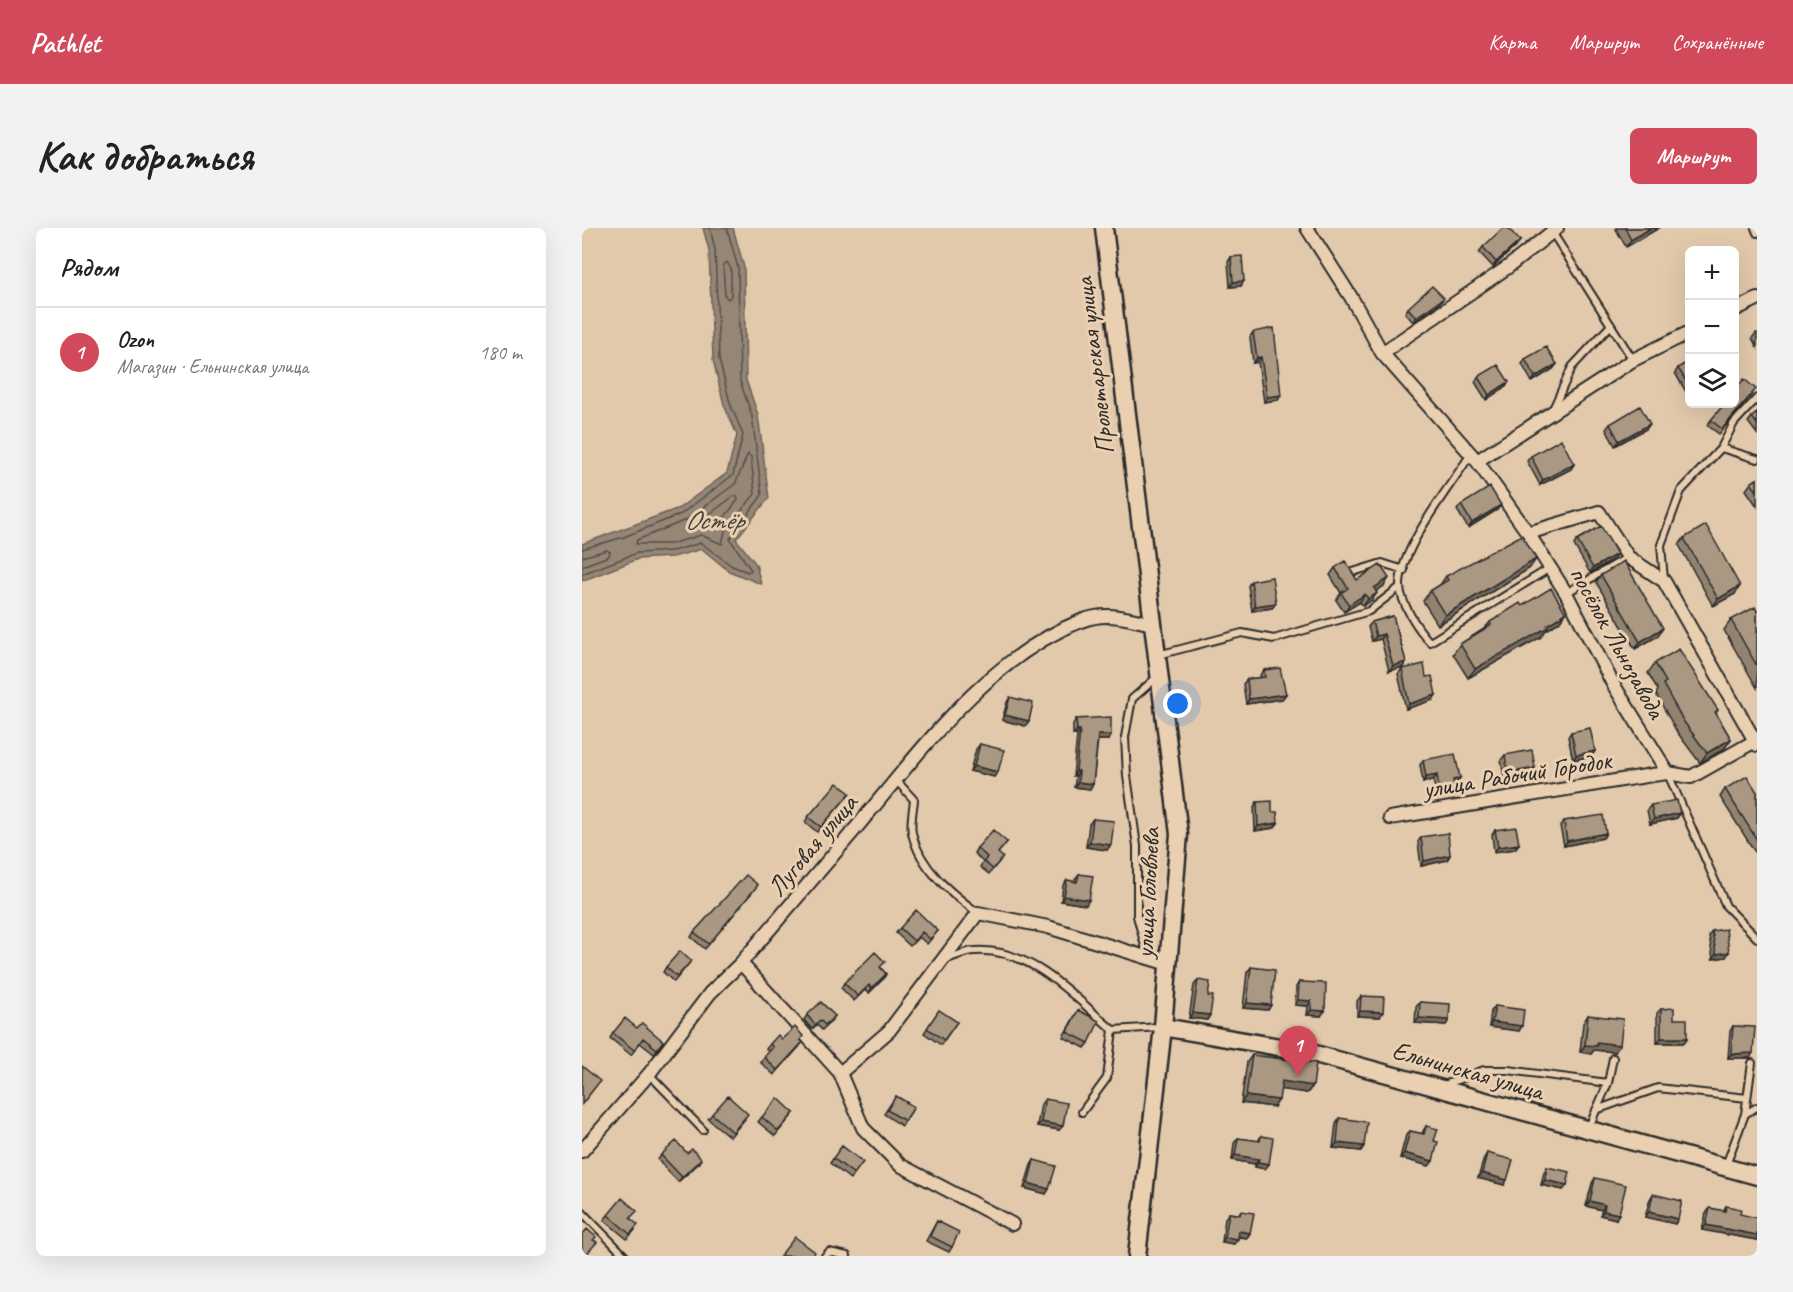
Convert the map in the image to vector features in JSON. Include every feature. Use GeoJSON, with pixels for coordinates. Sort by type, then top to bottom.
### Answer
{"type":"FeatureCollection","features":[{"type":"Feature","properties":{"kind":"main road","name":"Пролетарская улица"},"geometry":{"type":"LineString","coordinates":[[1104,228],[1136,498]]}},
{"type":"Feature","properties":{"kind":"main road","name":"улица Головлева"},"geometry":{"type":"LineString","coordinates":[[1136,498],[1179,834],[1163,1027],[1137,1256]]}},
{"type":"Feature","properties":{"kind":"main road","name":"Ельнинская улица"},"geometry":{"type":"LineString","coordinates":[[1163,1027],[1308,1052],[1757,1176]]}},
{"type":"Feature","properties":{"kind":"street","name":"посёлок Льнозавода"},"geometry":{"type":"LineString","coordinates":[[1307,228],[1351,297],[1382,353],[1474,457],[1528,533],[1566,593],[1612,684],[1668,773]]}},
{"type":"Feature","properties":{"kind":"street"},"geometry":{"type":"LineString","coordinates":[[1382,353],[1508,267],[1554,230]]}},
{"type":"Feature","properties":{"kind":"street"},"geometry":{"type":"LineString","coordinates":[[1739,308],[1757,299]]}},
{"type":"Feature","properties":{"kind":"street"},"geometry":{"type":"LineString","coordinates":[[1474,457],[1633,360],[1685,334]]}},
{"type":"Feature","properties":{"kind":"street","name":"посёлок Льнозавода"},"geometry":{"type":"LineString","coordinates":[[1528,533],[1599,512],[1628,557],[1664,581],[1756,742]]}},
{"type":"Feature","properties":{"kind":"street","name":"Луговая улица"},"geometry":{"type":"LineString","coordinates":[[582,1151],[649,1074],[710,993],[741,963],[896,780],[976,691],[1040,641],[1083,620],[1113,614],[1152,624]]}},
{"type":"Feature","properties":{"kind":"street","name":"улица Рабочий Городок"},"geometry":{"type":"LineString","coordinates":[[1389,818],[1652,775],[1668,773],[1691,777],[1756,742]]}},
{"type":"Feature","properties":{"kind":"street"},"geometry":{"type":"LineString","coordinates":[[840,1073],[889,1031],[978,913],[1048,927],[1168,964]]}},
{"type":"Feature","properties":{"kind":"street"},"geometry":{"type":"LineString","coordinates":[[741,963],[840,1073],[863,1128],[900,1165],[1012,1224]]}},
{"type":"Feature","properties":{"kind":"lane"},"geometry":{"type":"LineString","coordinates":[[1755,228],[1757,233]]}},
{"type":"Feature","properties":{"kind":"lane"},"geometry":{"type":"LineString","coordinates":[[1554,230],[1633,360]]}},
{"type":"Feature","properties":{"kind":"lane"},"geometry":{"type":"LineString","coordinates":[[1553,409],[1572,367],[1611,325]]}},
{"type":"Feature","properties":{"kind":"lane"},"geometry":{"type":"LineString","coordinates":[[1664,581],[1661,544],[1681,491],[1721,448],[1734,423],[1757,398]]}},
{"type":"Feature","properties":{"kind":"lane"},"geometry":{"type":"LineString","coordinates":[[1721,448],[1757,459]]}},
{"type":"Feature","properties":{"kind":"lane"},"geometry":{"type":"LineString","coordinates":[[1474,457],[1410,546],[1400,587],[1417,629],[1430,642],[1550,568]]}},
{"type":"Feature","properties":{"kind":"lane"},"geometry":{"type":"LineString","coordinates":[[1566,593],[1628,557]]}},
{"type":"Feature","properties":{"kind":"lane"},"geometry":{"type":"LineString","coordinates":[[1353,572],[1382,563],[1404,570]]}},
{"type":"Feature","properties":{"kind":"lane"},"geometry":{"type":"LineString","coordinates":[[1156,656],[1242,633],[1274,639],[1369,611],[1400,587]]}},
{"type":"Feature","properties":{"kind":"lane"},"geometry":{"type":"LineString","coordinates":[[1148,958],[1137,916],[1137,846],[1127,776],[1125,737],[1132,699],[1159,676]]}},
{"type":"Feature","properties":{"kind":"lane"},"geometry":{"type":"LineString","coordinates":[[1668,773],[1726,906],[1757,938]]}},
{"type":"Feature","properties":{"kind":"lane"},"geometry":{"type":"LineString","coordinates":[[896,780],[914,800],[912,833],[927,867],[947,890],[978,913]]}},
{"type":"Feature","properties":{"kind":"lane"},"geometry":{"type":"LineString","coordinates":[[943,960],[975,951],[1018,957],[1047,974],[1113,1030],[1163,1027]]}},
{"type":"Feature","properties":{"kind":"lane"},"geometry":{"type":"LineString","coordinates":[[1082,1112],[1107,1078],[1113,1030]]}},
{"type":"Feature","properties":{"kind":"lane"},"geometry":{"type":"LineString","coordinates":[[1587,1130],[1608,1083],[1613,1058]]}},
{"type":"Feature","properties":{"kind":"lane"},"geometry":{"type":"LineString","coordinates":[[1725,1167],[1744,1114],[1752,1064]]}},
{"type":"Feature","properties":{"kind":"lane"},"geometry":{"type":"LineString","coordinates":[[1436,1088],[1484,1070],[1508,1070],[1608,1083]]}},
{"type":"Feature","properties":{"kind":"lane"},"geometry":{"type":"LineString","coordinates":[[649,1074],[703,1130]]}},
{"type":"Feature","properties":{"kind":"lane"},"geometry":{"type":"LineString","coordinates":[[1596,1110],[1658,1088],[1747,1098]]}},
{"type":"Feature","properties":{"kind":"lane"},"geometry":{"type":"LineString","coordinates":[[1744,1114],[1757,1107]]}},
{"type":"Feature","properties":{"kind":"lane"},"geometry":{"type":"LineString","coordinates":[[582,1212],[625,1256]]}},
{"type":"Feature","properties":{"kind":"lane"},"geometry":{"type":"LineString","coordinates":[[825,1256],[829,1252],[848,1256]]}},
{"type":"Feature","properties":{"kind":"water","name":"Остёр"},"geometry":{"type":"Polygon","coordinates":[[[703,228],[733,228],[744,267],[746,380],[758,415],[769,498],[736,539],[756,564],[761,584],[729,571],[702,549],[673,557],[638,559],[582,581],[582,544],[679,508],[727,473],[737,435],[724,405],[713,360],[709,250],[703,228]]]}},
{"type":"Feature","properties":{"kind":"building"},"geometry":{"type":"Polygon","coordinates":[[[1503,228],[1508,228],[1520,241],[1496,262],[1483,247],[1503,228]]]}},
{"type":"Feature","properties":{"kind":"building"},"geometry":{"type":"Polygon","coordinates":[[[1625,228],[1651,228],[1631,240],[1625,228]]]}},
{"type":"Feature","properties":{"kind":"building"},"geometry":{"type":"Polygon","coordinates":[[[1242,256],[1244,281],[1233,282],[1231,257],[1242,256]]]}},
{"type":"Feature","properties":{"kind":"building"},"geometry":{"type":"Polygon","coordinates":[[[1432,286],[1444,298],[1416,317],[1408,308],[1432,286]]]}},
{"type":"Feature","properties":{"kind":"building"},"geometry":{"type":"Polygon","coordinates":[[[1274,328],[1281,395],[1267,397],[1261,357],[1257,358],[1253,332],[1274,328]]]}},
{"type":"Feature","properties":{"kind":"building"},"geometry":{"type":"Polygon","coordinates":[[[1546,347],[1557,364],[1535,377],[1525,359],[1546,347]]]}},
{"type":"Feature","properties":{"kind":"building"},"geometry":{"type":"Polygon","coordinates":[[[1685,364],[1685,379],[1678,368],[1685,364]]]}},
{"type":"Feature","properties":{"kind":"building"},"geometry":{"type":"Polygon","coordinates":[[[1498,365],[1509,382],[1489,395],[1478,377],[1498,365]]]}},
{"type":"Feature","properties":{"kind":"building"},"geometry":{"type":"Polygon","coordinates":[[[1744,379],[1756,389],[1722,429],[1711,420],[1721,408],[1739,408],[1739,385],[1744,379]]]}},
{"type":"Feature","properties":{"kind":"building"},"geometry":{"type":"Polygon","coordinates":[[[1640,406],[1650,424],[1619,441],[1610,424],[1640,406]]]}},
{"type":"Feature","properties":{"kind":"building"},"geometry":{"type":"Polygon","coordinates":[[[1757,413],[1757,424],[1752,417],[1757,413]]]}},
{"type":"Feature","properties":{"kind":"building"},"geometry":{"type":"Polygon","coordinates":[[[1561,439],[1574,464],[1543,480],[1531,456],[1561,439]]]}},
{"type":"Feature","properties":{"kind":"building"},"geometry":{"type":"Polygon","coordinates":[[[1757,479],[1757,491],[1751,483],[1757,479]]]}},
{"type":"Feature","properties":{"kind":"building"},"geometry":{"type":"Polygon","coordinates":[[[1490,487],[1501,505],[1472,523],[1461,505],[1490,487]]]}},
{"type":"Feature","properties":{"kind":"building"},"geometry":{"type":"Polygon","coordinates":[[[1706,525],[1740,586],[1718,599],[1684,538],[1706,525]]]}},
{"type":"Feature","properties":{"kind":"building"},"geometry":{"type":"Polygon","coordinates":[[[1601,526],[1617,554],[1593,568],[1577,540],[1601,526]]]}},
{"type":"Feature","properties":{"kind":"building"},"geometry":{"type":"Polygon","coordinates":[[[1522,535],[1536,559],[1445,615],[1430,591],[1448,580],[1446,576],[1522,535]]]}},
{"type":"Feature","properties":{"kind":"building"},"geometry":{"type":"Polygon","coordinates":[[[1345,561],[1357,580],[1380,565],[1389,578],[1374,588],[1377,593],[1368,599],[1365,594],[1349,605],[1341,593],[1348,588],[1335,568],[1345,561]]]}},
{"type":"Feature","properties":{"kind":"building"},"geometry":{"type":"Polygon","coordinates":[[[1624,561],[1663,628],[1640,642],[1601,575],[1624,561]]]}},
{"type":"Feature","properties":{"kind":"building"},"geometry":{"type":"Polygon","coordinates":[[[1272,577],[1276,603],[1255,606],[1251,581],[1272,577]]]}},
{"type":"Feature","properties":{"kind":"building"},"geometry":{"type":"Polygon","coordinates":[[[1551,588],[1566,613],[1547,625],[1548,627],[1475,669],[1460,644],[1491,625],[1490,622],[1520,603],[1522,606],[1551,588]]]}},
{"type":"Feature","properties":{"kind":"building"},"geometry":{"type":"Polygon","coordinates":[[[1755,607],[1757,611],[1757,666],[1731,620],[1755,607]]]}},
{"type":"Feature","properties":{"kind":"building"},"geometry":{"type":"Polygon","coordinates":[[[1393,616],[1406,662],[1393,666],[1384,634],[1376,636],[1372,622],[1393,616]]]}},
{"type":"Feature","properties":{"kind":"building"},"geometry":{"type":"Polygon","coordinates":[[[1679,649],[1718,710],[1715,712],[1731,739],[1707,753],[1684,722],[1663,684],[1666,682],[1655,663],[1679,649]]]}},
{"type":"Feature","properties":{"kind":"building"},"geometry":{"type":"Polygon","coordinates":[[[1424,664],[1426,677],[1432,676],[1436,695],[1409,704],[1402,669],[1424,664]]]}},
{"type":"Feature","properties":{"kind":"building"},"geometry":{"type":"Polygon","coordinates":[[[1280,668],[1286,694],[1249,699],[1247,679],[1265,677],[1264,670],[1280,668]]]}},
{"type":"Feature","properties":{"kind":"building"},"geometry":{"type":"Polygon","coordinates":[[[1010,697],[1033,703],[1029,721],[1005,715],[1010,697]]]}},
{"type":"Feature","properties":{"kind":"building"},"geometry":{"type":"Polygon","coordinates":[[[1111,717],[1111,735],[1098,735],[1093,784],[1078,782],[1079,771],[1076,771],[1080,730],[1077,730],[1076,719],[1111,717]]]}},
{"type":"Feature","properties":{"kind":"building"},"geometry":{"type":"Polygon","coordinates":[[[1590,728],[1595,751],[1576,755],[1571,732],[1590,728]]]}},
{"type":"Feature","properties":{"kind":"building"},"geometry":{"type":"Polygon","coordinates":[[[980,744],[1004,750],[998,772],[974,766],[980,744]]]}},
{"type":"Feature","properties":{"kind":"building"},"geometry":{"type":"Polygon","coordinates":[[[1532,750],[1535,768],[1508,773],[1505,755],[1532,750]]]}},
{"type":"Feature","properties":{"kind":"building"},"geometry":{"type":"Polygon","coordinates":[[[1455,754],[1460,778],[1453,780],[1454,785],[1439,788],[1437,775],[1426,777],[1423,760],[1455,754]]]}},
{"type":"Feature","properties":{"kind":"building"},"geometry":{"type":"Polygon","coordinates":[[[1747,776],[1757,792],[1757,840],[1725,789],[1747,776]]]}},
{"type":"Feature","properties":{"kind":"building"},"geometry":{"type":"Polygon","coordinates":[[[837,783],[850,793],[821,827],[808,817],[837,783]]]}},
{"type":"Feature","properties":{"kind":"building"},"geometry":{"type":"Polygon","coordinates":[[[1677,800],[1680,813],[1654,819],[1651,805],[1677,800]]]}},
{"type":"Feature","properties":{"kind":"building"},"geometry":{"type":"Polygon","coordinates":[[[1272,801],[1272,812],[1277,812],[1278,823],[1258,826],[1257,802],[1272,801]]]}},
{"type":"Feature","properties":{"kind":"building"},"geometry":{"type":"Polygon","coordinates":[[[1603,815],[1606,833],[1567,841],[1564,821],[1603,815]]]}},
{"type":"Feature","properties":{"kind":"building"},"geometry":{"type":"Polygon","coordinates":[[[1093,819],[1114,821],[1111,845],[1090,842],[1093,819]]]}},
{"type":"Feature","properties":{"kind":"building"},"geometry":{"type":"Polygon","coordinates":[[[1516,827],[1519,844],[1498,847],[1495,830],[1516,827]]]}},
{"type":"Feature","properties":{"kind":"building"},"geometry":{"type":"Polygon","coordinates":[[[993,830],[1007,842],[998,853],[1003,857],[993,869],[984,862],[987,857],[977,848],[993,830]]]}},
{"type":"Feature","properties":{"kind":"building"},"geometry":{"type":"Polygon","coordinates":[[[1448,833],[1450,855],[1424,861],[1421,837],[1448,833]]]}},
{"type":"Feature","properties":{"kind":"building"},"geometry":{"type":"Polygon","coordinates":[[[1079,874],[1093,876],[1089,900],[1064,896],[1067,880],[1077,882],[1079,874]]]}},
{"type":"Feature","properties":{"kind":"building"},"geometry":{"type":"Polygon","coordinates":[[[746,875],[758,885],[709,944],[694,932],[746,875]]]}},
{"type":"Feature","properties":{"kind":"building"},"geometry":{"type":"Polygon","coordinates":[[[916,910],[938,931],[930,939],[922,932],[914,941],[900,928],[916,910]]]}},
{"type":"Feature","properties":{"kind":"building"},"geometry":{"type":"Polygon","coordinates":[[[1726,929],[1729,952],[1716,954],[1712,931],[1726,929]]]}},
{"type":"Feature","properties":{"kind":"building"},"geometry":{"type":"Polygon","coordinates":[[[680,951],[691,961],[677,977],[666,967],[680,951]]]}},
{"type":"Feature","properties":{"kind":"building"},"geometry":{"type":"Polygon","coordinates":[[[875,952],[885,962],[880,967],[886,974],[872,988],[869,985],[858,996],[844,983],[875,952]]]}},
{"type":"Feature","properties":{"kind":"building"},"geometry":{"type":"Polygon","coordinates":[[[1251,967],[1275,970],[1271,1005],[1247,1003],[1251,967]]]}},
{"type":"Feature","properties":{"kind":"building"},"geometry":{"type":"Polygon","coordinates":[[[1198,980],[1210,982],[1208,996],[1213,996],[1210,1015],[1193,1013],[1198,980]]]}},
{"type":"Feature","properties":{"kind":"building"},"geometry":{"type":"Polygon","coordinates":[[[1299,982],[1326,983],[1325,1011],[1311,1010],[1311,1001],[1298,1000],[1299,982]]]}},
{"type":"Feature","properties":{"kind":"building"},"geometry":{"type":"Polygon","coordinates":[[[1361,996],[1384,997],[1383,1012],[1360,1011],[1361,996]]]}},
{"type":"Feature","properties":{"kind":"building"},"geometry":{"type":"Polygon","coordinates":[[[821,1002],[835,1016],[825,1025],[820,1020],[815,1025],[807,1015],[821,1002]]]}},
{"type":"Feature","properties":{"kind":"building"},"geometry":{"type":"Polygon","coordinates":[[[1420,1002],[1450,1004],[1449,1020],[1419,1018],[1420,1002]]]}},
{"type":"Feature","properties":{"kind":"building"},"geometry":{"type":"Polygon","coordinates":[[[1495,1006],[1524,1010],[1522,1026],[1492,1022],[1495,1006]]]}},
{"type":"Feature","properties":{"kind":"building"},"geometry":{"type":"Polygon","coordinates":[[[1674,1008],[1674,1019],[1687,1019],[1687,1038],[1661,1038],[1661,1009],[1674,1008]]]}},
{"type":"Feature","properties":{"kind":"building"},"geometry":{"type":"Polygon","coordinates":[[[939,1010],[957,1022],[944,1040],[927,1028],[939,1010]]]}},
{"type":"Feature","properties":{"kind":"building"},"geometry":{"type":"Polygon","coordinates":[[[1078,1010],[1099,1021],[1089,1043],[1067,1032],[1078,1010]]]}},
{"type":"Feature","properties":{"kind":"building"},"geometry":{"type":"Polygon","coordinates":[[[1588,1015],[1623,1019],[1620,1045],[1597,1042],[1597,1046],[1585,1045],[1588,1015]]]}},
{"type":"Feature","properties":{"kind":"building"},"geometry":{"type":"Polygon","coordinates":[[[625,1018],[637,1028],[642,1023],[663,1041],[657,1049],[643,1038],[634,1050],[613,1033],[625,1018]]]}},
{"type":"Feature","properties":{"kind":"building"},"geometry":{"type":"Polygon","coordinates":[[[1733,1026],[1755,1027],[1753,1053],[1731,1054],[1733,1026]]]}},
{"type":"Feature","properties":{"kind":"building"},"geometry":{"type":"Polygon","coordinates":[[[795,1027],[803,1036],[800,1040],[803,1042],[777,1070],[764,1057],[773,1047],[770,1044],[778,1035],[782,1039],[795,1027]]]}},
{"type":"Feature","properties":{"kind":"building"},"geometry":{"type":"Polygon","coordinates":[[[1252,1055],[1316,1063],[1313,1086],[1282,1081],[1279,1100],[1246,1096],[1252,1055]]]}},
{"type":"Feature","properties":{"kind":"building"},"geometry":{"type":"Polygon","coordinates":[[[582,1066],[600,1081],[582,1104],[582,1066]]]}},
{"type":"Feature","properties":{"kind":"building"},"geometry":{"type":"Polygon","coordinates":[[[728,1096],[748,1114],[733,1132],[712,1114],[728,1096]]]}},
{"type":"Feature","properties":{"kind":"building"},"geometry":{"type":"Polygon","coordinates":[[[896,1096],[914,1107],[905,1121],[887,1110],[896,1096]]]}},
{"type":"Feature","properties":{"kind":"building"},"geometry":{"type":"Polygon","coordinates":[[[778,1098],[794,1113],[778,1131],[762,1117],[778,1098]]]}},
{"type":"Feature","properties":{"kind":"building"},"geometry":{"type":"Polygon","coordinates":[[[1045,1099],[1067,1103],[1063,1126],[1041,1122],[1045,1099]]]}},
{"type":"Feature","properties":{"kind":"building"},"geometry":{"type":"Polygon","coordinates":[[[1339,1118],[1367,1122],[1364,1146],[1337,1143],[1339,1118]]]}},
{"type":"Feature","properties":{"kind":"building"},"geometry":{"type":"Polygon","coordinates":[[[1426,1126],[1438,1129],[1434,1141],[1438,1142],[1433,1161],[1404,1153],[1410,1131],[1424,1134],[1426,1126]]]}},
{"type":"Feature","properties":{"kind":"building"},"geometry":{"type":"Polygon","coordinates":[[[1261,1136],[1273,1138],[1269,1164],[1258,1162],[1259,1159],[1235,1155],[1238,1138],[1260,1141],[1261,1136]]]}},
{"type":"Feature","properties":{"kind":"building"},"geometry":{"type":"Polygon","coordinates":[[[676,1141],[687,1153],[692,1149],[701,1159],[682,1177],[661,1155],[676,1141]]]}},
{"type":"Feature","properties":{"kind":"building"},"geometry":{"type":"Polygon","coordinates":[[[842,1146],[863,1162],[854,1174],[833,1158],[842,1146]]]}},
{"type":"Feature","properties":{"kind":"building"},"geometry":{"type":"Polygon","coordinates":[[[1487,1153],[1513,1160],[1507,1180],[1482,1173],[1487,1153]]]}},
{"type":"Feature","properties":{"kind":"building"},"geometry":{"type":"Polygon","coordinates":[[[1034,1160],[1056,1166],[1049,1189],[1028,1183],[1034,1160]]]}},
{"type":"Feature","properties":{"kind":"building"},"geometry":{"type":"Polygon","coordinates":[[[1547,1167],[1570,1172],[1567,1185],[1545,1180],[1547,1167]]]}},
{"type":"Feature","properties":{"kind":"building"},"geometry":{"type":"Polygon","coordinates":[[[1595,1178],[1626,1185],[1619,1214],[1604,1211],[1605,1205],[1590,1201],[1595,1178]]]}},
{"type":"Feature","properties":{"kind":"building"},"geometry":{"type":"Polygon","coordinates":[[[1653,1194],[1682,1201],[1678,1219],[1649,1212],[1653,1194]]]}},
{"type":"Feature","properties":{"kind":"building"},"geometry":{"type":"Polygon","coordinates":[[[622,1198],[637,1211],[630,1218],[638,1225],[630,1234],[608,1215],[622,1198]]]}},
{"type":"Feature","properties":{"kind":"building"},"geometry":{"type":"Polygon","coordinates":[[[1726,1206],[1741,1209],[1740,1214],[1757,1218],[1757,1235],[1706,1225],[1710,1208],[1725,1211],[1726,1206]]]}},
{"type":"Feature","properties":{"kind":"building"},"geometry":{"type":"Polygon","coordinates":[[[1241,1211],[1254,1213],[1250,1233],[1239,1231],[1238,1239],[1225,1237],[1229,1213],[1240,1215],[1241,1211]]]}},
{"type":"Feature","properties":{"kind":"building"},"geometry":{"type":"Polygon","coordinates":[[[937,1221],[959,1232],[952,1247],[930,1236],[937,1221]]]}},
{"type":"Feature","properties":{"kind":"building"},"geometry":{"type":"Polygon","coordinates":[[[587,1229],[596,1237],[593,1240],[597,1242],[585,1256],[582,1256],[582,1235],[587,1229]]]}},
{"type":"Feature","properties":{"kind":"building"},"geometry":{"type":"Polygon","coordinates":[[[795,1237],[815,1252],[813,1256],[780,1256],[795,1237]]]}},
{"type":"Feature","properties":{"kind":"place","name":"Ozon"},"geometry":{"type":"Point","coordinates":[1298,1076]}}]}
